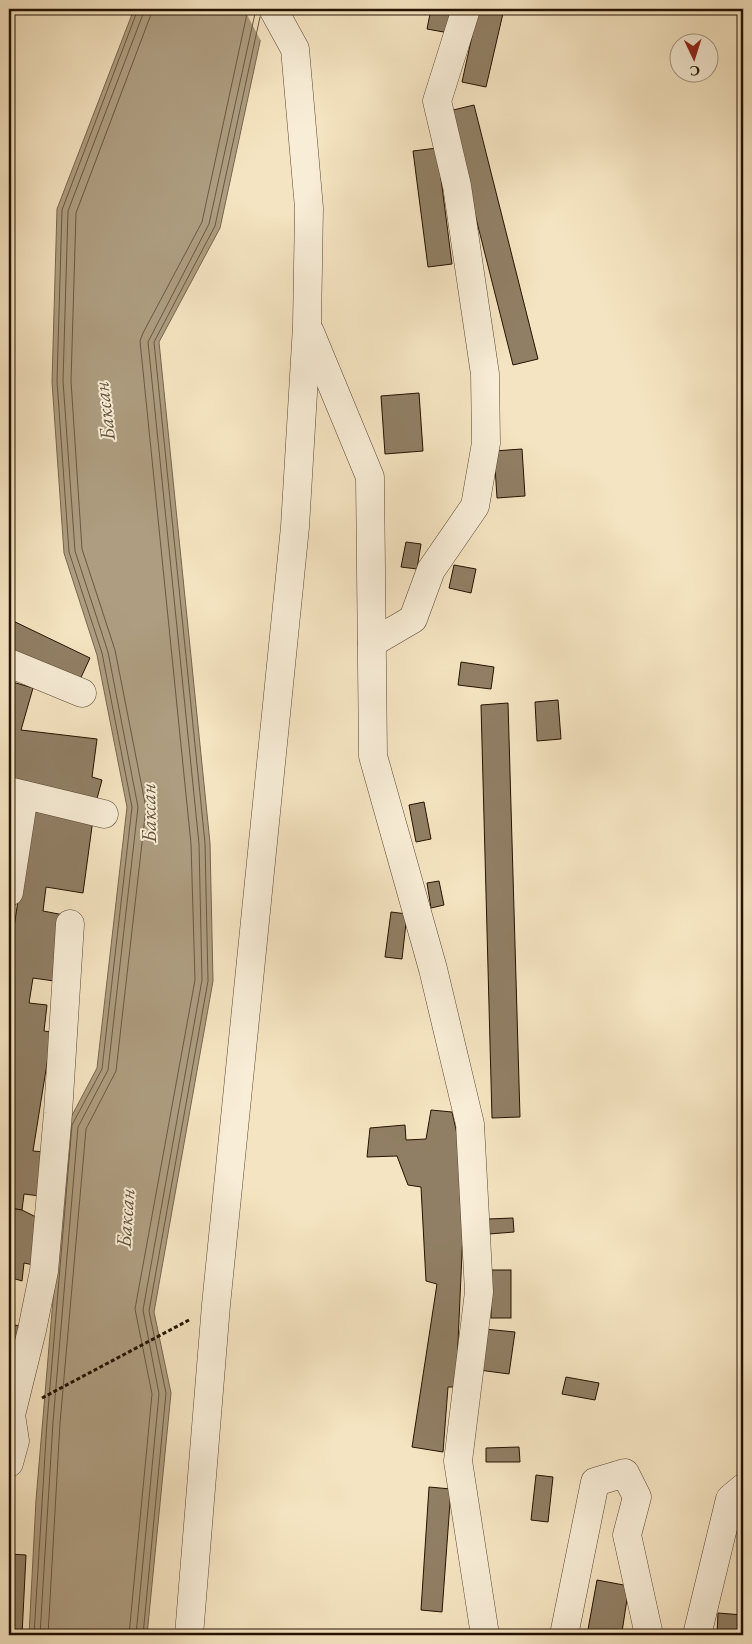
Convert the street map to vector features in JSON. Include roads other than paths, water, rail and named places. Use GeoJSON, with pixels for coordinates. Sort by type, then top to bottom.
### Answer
{"type":"FeatureCollection","features":[{"type":"Feature","properties":{"kind":"street"},"geometry":{"type":"LineString","coordinates":[[372,643],[413,619],[431,570],[475,506],[486,442],[483,364],[457,186],[437,101],[466,9]]}},
{"type":"Feature","properties":{"kind":"street"},"geometry":{"type":"LineString","coordinates":[[189,1635],[216,1305],[295,526],[307,326],[309,208],[295,49],[275,13]]}},
{"type":"Feature","properties":{"kind":"street"},"geometry":{"type":"LineString","coordinates":[[307,326],[370,477],[373,756],[433,969],[470,1124],[479,1292],[458,1461],[485,1635]]}},
{"type":"Feature","properties":{"kind":"street"},"geometry":{"type":"LineString","coordinates":[[9,663],[82,694]]}},
{"type":"Feature","properties":{"kind":"street"},"geometry":{"type":"LineString","coordinates":[[9,892],[17,793],[104,814]]}},
{"type":"Feature","properties":{"kind":"street"},"geometry":{"type":"LineString","coordinates":[[9,1463],[15,1442],[10,1415],[32,1330],[44,1270],[58,1113],[70,924]]}},
{"type":"Feature","properties":{"kind":"street"},"geometry":{"type":"LineString","coordinates":[[564,1635],[595,1482],[625,1473],[637,1497],[627,1535],[649,1635]]}},
{"type":"Feature","properties":{"kind":"street"},"geometry":{"type":"LineString","coordinates":[[697,1635],[730,1499],[743,1488]]}},
{"type":"Feature","properties":{"kind":"water","name":"Баксан"},"geometry":{"type":"Polygon","coordinates":[[[134,9],[267,9],[220,228],[159,342],[210,843],[213,981],[154,1312],[171,1393],[147,1635],[29,1635],[36,1500],[68,1123],[97,1068],[127,807],[97,655],[64,553],[52,382],[57,209],[134,9]]]}}]}
